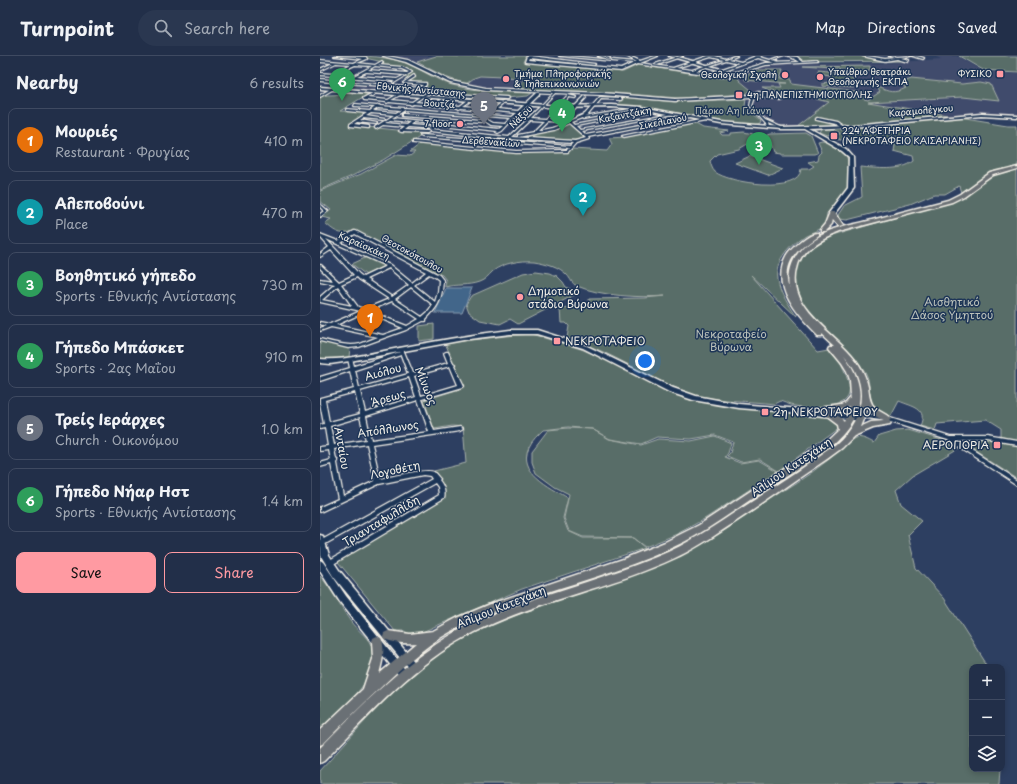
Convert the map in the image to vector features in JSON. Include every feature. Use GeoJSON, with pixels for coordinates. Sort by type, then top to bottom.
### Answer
{"type":"FeatureCollection","features":[{"type":"Feature","properties":{"kind":"main road","name":"Εθνικής Αντίστασης"},"geometry":{"type":"LineString","coordinates":[[320,89],[557,107],[616,106]]}},
{"type":"Feature","properties":{"kind":"main road","name":"Εθνικής Αντίστασης"},"geometry":{"type":"LineString","coordinates":[[592,107],[616,106],[642,108],[729,124],[782,128],[798,127],[813,130],[826,127]]}},
{"type":"Feature","properties":{"kind":"main road","name":"Καραμολέγκου"},"geometry":{"type":"LineString","coordinates":[[826,127],[982,114],[1017,116]]}},
{"type":"Feature","properties":{"kind":"main road"},"geometry":{"type":"LineString","coordinates":[[813,130],[844,150],[851,158],[851,188],[832,213],[828,225],[822,231]]}},
{"type":"Feature","properties":{"kind":"main road","name":"Αλίμου Κατεχάκη"},"geometry":{"type":"LineString","coordinates":[[405,669],[406,657],[440,632],[478,614],[513,600],[640,557],[680,540],[808,457],[842,430],[851,416],[856,394],[853,376],[839,353],[802,317],[792,304],[785,286],[785,269],[793,253],[806,240],[822,231],[945,199],[985,172],[996,168],[1017,165]]}},
{"type":"Feature","properties":{"kind":"main road","name":"Αλίμου Κατεχάκη"},"geometry":{"type":"LineString","coordinates":[[405,669],[456,637],[482,624],[541,601],[646,566],[688,548],[816,463],[844,442],[861,418],[865,405],[865,396],[861,376],[854,363],[803,310],[796,298],[792,287],[793,270],[800,254],[816,239],[836,231],[950,201],[962,195],[990,174],[1017,165]]}},
{"type":"Feature","properties":{"kind":"main road"},"geometry":{"type":"LineString","coordinates":[[832,213],[840,226],[836,231]]}},
{"type":"Feature","properties":{"kind":"main road"},"geometry":{"type":"LineString","coordinates":[[835,219],[850,223]]}},
{"type":"Feature","properties":{"kind":"main road"},"geometry":{"type":"LineString","coordinates":[[820,411],[844,407],[853,400],[856,394]]}},
{"type":"Feature","properties":{"kind":"main road"},"geometry":{"type":"LineString","coordinates":[[865,396],[869,407],[887,421]]}},
{"type":"Feature","properties":{"kind":"main road"},"geometry":{"type":"LineString","coordinates":[[829,415],[839,420],[842,430]]}},
{"type":"Feature","properties":{"kind":"main road"},"geometry":{"type":"LineString","coordinates":[[851,434],[872,425],[887,421]]}},
{"type":"Feature","properties":{"kind":"main road"},"geometry":{"type":"LineString","coordinates":[[388,636],[399,639],[411,639],[440,632]]}},
{"type":"Feature","properties":{"kind":"main road"},"geometry":{"type":"LineString","coordinates":[[368,692],[377,668],[377,641]]}},
{"type":"Feature","properties":{"kind":"main road"},"geometry":{"type":"LineString","coordinates":[[320,739],[368,692],[405,669]]}},
{"type":"Feature","properties":{"kind":"main road"},"geometry":{"type":"LineString","coordinates":[[320,757],[405,669]]}},
{"type":"Feature","properties":{"kind":"street"},"geometry":{"type":"LineString","coordinates":[[321,81],[366,58],[335,56]]}},
{"type":"Feature","properties":{"kind":"street"},"geometry":{"type":"LineString","coordinates":[[384,56],[407,62],[450,82],[486,89],[602,94],[670,100],[754,97],[765,95],[760,92],[754,97],[751,104],[752,109],[764,120],[768,127]]}},
{"type":"Feature","properties":{"kind":"street"},"geometry":{"type":"LineString","coordinates":[[391,56],[414,62],[453,81],[489,88],[674,98],[754,97]]}},
{"type":"Feature","properties":{"kind":"street"},"geometry":{"type":"LineString","coordinates":[[594,64],[529,56],[526,60],[581,67],[621,70],[638,62],[657,56]]}},
{"type":"Feature","properties":{"kind":"street"},"geometry":{"type":"LineString","coordinates":[[560,56],[603,61],[638,62],[725,76],[737,74],[784,56]]}},
{"type":"Feature","properties":{"kind":"street"},"geometry":{"type":"LineString","coordinates":[[599,56],[609,57]]}},
{"type":"Feature","properties":{"kind":"street"},"geometry":{"type":"LineString","coordinates":[[627,56],[638,62]]}},
{"type":"Feature","properties":{"kind":"street"},"geometry":{"type":"LineString","coordinates":[[648,56],[665,61]]}},
{"type":"Feature","properties":{"kind":"street"},"geometry":{"type":"LineString","coordinates":[[671,56],[737,74]]}},
{"type":"Feature","properties":{"kind":"street"},"geometry":{"type":"LineString","coordinates":[[654,65],[682,56]]}},
{"type":"Feature","properties":{"kind":"street"},"geometry":{"type":"LineString","coordinates":[[672,68],[711,56],[755,67]]}},
{"type":"Feature","properties":{"kind":"street"},"geometry":{"type":"LineString","coordinates":[[724,56],[731,58]]}},
{"type":"Feature","properties":{"kind":"street"},"geometry":{"type":"LineString","coordinates":[[690,71],[736,56]]}},
{"type":"Feature","properties":{"kind":"street"},"geometry":{"type":"LineString","coordinates":[[753,56],[778,63],[817,62]]}},
{"type":"Feature","properties":{"kind":"street"},"geometry":{"type":"LineString","coordinates":[[787,56],[796,58],[802,62]]}},
{"type":"Feature","properties":{"kind":"street"},"geometry":{"type":"LineString","coordinates":[[864,56],[885,60],[900,59],[910,56]]}},
{"type":"Feature","properties":{"kind":"street"},"geometry":{"type":"LineString","coordinates":[[890,56],[908,61]]}},
{"type":"Feature","properties":{"kind":"street"},"geometry":{"type":"LineString","coordinates":[[914,56],[923,58]]}},
{"type":"Feature","properties":{"kind":"street"},"geometry":{"type":"LineString","coordinates":[[325,68],[347,57]]}},
{"type":"Feature","properties":{"kind":"street"},"geometry":{"type":"LineString","coordinates":[[541,62],[544,57]]}},
{"type":"Feature","properties":{"kind":"street"},"geometry":{"type":"LineString","coordinates":[[565,65],[570,57]]}},
{"type":"Feature","properties":{"kind":"street"},"geometry":{"type":"LineString","coordinates":[[581,67],[603,61],[609,57]]}},
{"type":"Feature","properties":{"kind":"street"},"geometry":{"type":"LineString","coordinates":[[709,74],[760,57]]}},
{"type":"Feature","properties":{"kind":"street"},"geometry":{"type":"LineString","coordinates":[[603,68],[632,58]]}},
{"type":"Feature","properties":{"kind":"street"},"geometry":{"type":"LineString","coordinates":[[320,61],[394,67],[402,68],[411,72],[347,110],[396,114]]}},
{"type":"Feature","properties":{"kind":"street"},"geometry":{"type":"LineString","coordinates":[[771,62],[774,61],[778,63]]}},
{"type":"Feature","properties":{"kind":"street"},"geometry":{"type":"LineString","coordinates":[[321,95],[382,62]]}},
{"type":"Feature","properties":{"kind":"street"},"geometry":{"type":"LineString","coordinates":[[364,84],[394,67]]}},
{"type":"Feature","properties":{"kind":"street"},"geometry":{"type":"LineString","coordinates":[[320,69],[331,68]]}},
{"type":"Feature","properties":{"kind":"street"},"geometry":{"type":"LineString","coordinates":[[338,68],[345,69]]}},
{"type":"Feature","properties":{"kind":"street"},"geometry":{"type":"LineString","coordinates":[[366,70],[406,74]]}},
{"type":"Feature","properties":{"kind":"street"},"geometry":{"type":"LineString","coordinates":[[320,74],[397,80]]}},
{"type":"Feature","properties":{"kind":"street"},"geometry":{"type":"LineString","coordinates":[[398,87],[414,76]]}},
{"type":"Feature","properties":{"kind":"street"},"geometry":{"type":"LineString","coordinates":[[321,81],[420,88],[429,92],[450,94],[401,130],[430,130]]}},
{"type":"Feature","properties":{"kind":"street"},"geometry":{"type":"LineString","coordinates":[[404,83],[425,84],[420,88]]}},
{"type":"Feature","properties":{"kind":"street"},"geometry":{"type":"LineString","coordinates":[[368,127],[351,125],[379,106],[410,88]]}},
{"type":"Feature","properties":{"kind":"street"},"geometry":{"type":"LineString","coordinates":[[376,128],[429,92]]}},
{"type":"Feature","properties":{"kind":"street"},"geometry":{"type":"LineString","coordinates":[[481,148],[538,94],[562,96]]}},
{"type":"Feature","properties":{"kind":"street"},"geometry":{"type":"LineString","coordinates":[[451,146],[507,98],[456,95]]}},
{"type":"Feature","properties":{"kind":"street","name":"Νάξου"},"geometry":{"type":"LineString","coordinates":[[510,138],[553,95]]}},
{"type":"Feature","properties":{"kind":"street"},"geometry":{"type":"LineString","coordinates":[[422,136],[475,96]]}},
{"type":"Feature","properties":{"kind":"street"},"geometry":{"type":"LineString","coordinates":[[516,152],[568,96],[585,97],[562,121]]}},
{"type":"Feature","properties":{"kind":"street"},"geometry":{"type":"LineString","coordinates":[[586,116],[600,98],[621,99],[616,106]]}},
{"type":"Feature","properties":{"kind":"street"},"geometry":{"type":"LineString","coordinates":[[364,99],[520,112]]}},
{"type":"Feature","properties":{"kind":"street","name":"Βουτζά"},"geometry":{"type":"LineString","coordinates":[[355,104],[452,114],[487,115],[569,122]]}},
{"type":"Feature","properties":{"kind":"street"},"geometry":{"type":"LineString","coordinates":[[598,107],[606,114]]}},
{"type":"Feature","properties":{"kind":"street"},"geometry":{"type":"LineString","coordinates":[[510,138],[548,130],[586,116],[642,108]]}},
{"type":"Feature","properties":{"kind":"street"},"geometry":{"type":"LineString","coordinates":[[574,126],[653,110],[650,128]]}},
{"type":"Feature","properties":{"kind":"street"},"geometry":{"type":"LineString","coordinates":[[616,112],[622,117]]}},
{"type":"Feature","properties":{"kind":"street","name":"Καζαντζάκη"},"geometry":{"type":"LineString","coordinates":[[580,131],[673,114]]}},
{"type":"Feature","properties":{"kind":"street"},"geometry":{"type":"LineString","coordinates":[[403,115],[482,120],[492,124],[506,125]]}},
{"type":"Feature","properties":{"kind":"street"},"geometry":{"type":"LineString","coordinates":[[586,116],[593,122],[650,128],[689,117]]}},
{"type":"Feature","properties":{"kind":"street"},"geometry":{"type":"LineString","coordinates":[[363,117],[384,119]]}},
{"type":"Feature","properties":{"kind":"street"},"geometry":{"type":"LineString","coordinates":[[817,118],[835,122],[842,126]]}},
{"type":"Feature","properties":{"kind":"street"},"geometry":{"type":"LineString","coordinates":[[388,119],[501,130]]}},
{"type":"Feature","properties":{"kind":"street","name":"Σικελιανού"},"geometry":{"type":"LineString","coordinates":[[624,136],[650,128],[662,129],[705,120]]}},
{"type":"Feature","properties":{"kind":"street"},"geometry":{"type":"LineString","coordinates":[[755,126],[764,123],[764,120]]}},
{"type":"Feature","properties":{"kind":"street"},"geometry":{"type":"LineString","coordinates":[[764,120],[782,128]]}},
{"type":"Feature","properties":{"kind":"street"},"geometry":{"type":"LineString","coordinates":[[356,121],[376,123]]}},
{"type":"Feature","properties":{"kind":"street"},"geometry":{"type":"LineString","coordinates":[[569,122],[587,137]]}},
{"type":"Feature","properties":{"kind":"street"},"geometry":{"type":"LineString","coordinates":[[382,124],[493,137],[575,142],[587,137],[638,126]]}},
{"type":"Feature","properties":{"kind":"street"},"geometry":{"type":"LineString","coordinates":[[537,129],[548,130]]}},
{"type":"Feature","properties":{"kind":"street"},"geometry":{"type":"LineString","coordinates":[[422,136],[459,140],[571,147],[575,142]]}},
{"type":"Feature","properties":{"kind":"street","name":"Δερβενακίων"},"geometry":{"type":"LineString","coordinates":[[422,136],[414,142],[516,152],[568,151],[571,147]]}},
{"type":"Feature","properties":{"kind":"street"},"geometry":{"type":"LineString","coordinates":[[320,205],[326,210],[320,216]]}},
{"type":"Feature","properties":{"kind":"street","name":"Θεοτοκόπουλου"},"geometry":{"type":"LineString","coordinates":[[338,243],[354,232],[437,276],[441,280],[440,293],[436,305]]}},
{"type":"Feature","properties":{"kind":"street"},"geometry":{"type":"LineString","coordinates":[[320,235],[357,275],[424,320]]}},
{"type":"Feature","properties":{"kind":"street","name":"Καραϊσκάκη"},"geometry":{"type":"LineString","coordinates":[[320,235],[389,266],[436,305]]}},
{"type":"Feature","properties":{"kind":"street"},"geometry":{"type":"LineString","coordinates":[[320,256],[331,248]]}},
{"type":"Feature","properties":{"kind":"street"},"geometry":{"type":"LineString","coordinates":[[320,266],[356,308]]}},
{"type":"Feature","properties":{"kind":"street"},"geometry":{"type":"LineString","coordinates":[[362,279],[389,266]]}},
{"type":"Feature","properties":{"kind":"street"},"geometry":{"type":"LineString","coordinates":[[320,330],[392,299],[429,272]]}},
{"type":"Feature","properties":{"kind":"street"},"geometry":{"type":"LineString","coordinates":[[320,300],[337,284],[357,275]]}},
{"type":"Feature","properties":{"kind":"street"},"geometry":{"type":"LineString","coordinates":[[320,280],[337,284]]}},
{"type":"Feature","properties":{"kind":"street"},"geometry":{"type":"LineString","coordinates":[[320,300],[364,310],[407,328]]}},
{"type":"Feature","properties":{"kind":"street"},"geometry":{"type":"LineString","coordinates":[[320,340],[355,347],[407,328],[424,320],[436,305]]}},
{"type":"Feature","properties":{"kind":"street"},"geometry":{"type":"LineString","coordinates":[[320,323],[384,337]]}},
{"type":"Feature","properties":{"kind":"street"},"geometry":{"type":"LineString","coordinates":[[320,361],[330,362],[401,351],[488,334],[522,331],[537,332],[585,347],[671,390],[695,398],[739,406],[851,416]]}},
{"type":"Feature","properties":{"kind":"street"},"geometry":{"type":"LineString","coordinates":[[320,379],[401,351]]}},
{"type":"Feature","properties":{"kind":"street","name":"Μίνωος"},"geometry":{"type":"LineString","coordinates":[[401,351],[432,432]]}},
{"type":"Feature","properties":{"kind":"street"},"geometry":{"type":"LineString","coordinates":[[446,353],[452,364]]}},
{"type":"Feature","properties":{"kind":"street"},"geometry":{"type":"LineString","coordinates":[[350,359],[378,482]]}},
{"type":"Feature","properties":{"kind":"street","name":"Αιόλου"},"geometry":{"type":"LineString","coordinates":[[321,400],[452,364]]}},
{"type":"Feature","properties":{"kind":"street","name":"Άρεως"},"geometry":{"type":"LineString","coordinates":[[320,427],[364,416],[461,386],[452,364]]}},
{"type":"Feature","properties":{"kind":"street","name":"Ανταίου"},"geometry":{"type":"LineString","coordinates":[[321,400],[328,425],[341,500]]}},
{"type":"Feature","properties":{"kind":"street"},"geometry":{"type":"LineString","coordinates":[[801,411],[820,411],[887,421],[950,439],[1017,483]]}},
{"type":"Feature","properties":{"kind":"street","name":"Απόλλωνος"},"geometry":{"type":"LineString","coordinates":[[320,449],[460,429]]}},
{"type":"Feature","properties":{"kind":"street"},"geometry":{"type":"LineString","coordinates":[[950,439],[988,438],[1017,444]]}},
{"type":"Feature","properties":{"kind":"street"},"geometry":{"type":"LineString","coordinates":[[320,466],[335,461]]}},
{"type":"Feature","properties":{"kind":"street","name":"Λογοθέτη"},"geometry":{"type":"LineString","coordinates":[[320,510],[378,482],[423,473],[432,474],[437,479]]}},
{"type":"Feature","properties":{"kind":"street"},"geometry":{"type":"LineString","coordinates":[[405,669],[377,641],[343,600],[323,567],[325,556],[320,542],[437,479]]}},
{"type":"Feature","properties":{"kind":"street","name":"Τριανταφυλλίδη"},"geometry":{"type":"LineString","coordinates":[[323,567],[442,496],[441,487],[437,479]]}},
{"type":"Feature","properties":{"kind":"street"},"geometry":{"type":"LineString","coordinates":[[323,567],[336,573],[406,657]]}},
{"type":"Feature","properties":{"kind":"shaded area"},"geometry":{"type":"Polygon","coordinates":[[[378,56],[526,56],[524,62],[623,71],[638,64],[724,77],[738,75],[768,65],[885,63],[941,59],[935,56],[957,56],[982,71],[1017,73],[1017,116],[990,113],[813,127],[784,126],[770,123],[756,111],[754,103],[746,103],[748,100],[746,99],[675,101],[491,91],[464,88],[442,82],[409,64],[378,56]]]}},
{"type":"Feature","properties":{"kind":"shaded area"},"geometry":{"type":"Polygon","coordinates":[[[345,83],[384,86],[374,92],[334,89],[345,83]]]}},
{"type":"Feature","properties":{"kind":"shaded area"},"geometry":{"type":"Polygon","coordinates":[[[446,288],[472,288],[462,313],[435,313],[446,288]]]}},
{"type":"Feature","properties":{"kind":"green space"},"geometry":{"type":"Polygon","coordinates":[[[345,56],[377,57],[401,61],[446,83],[472,89],[532,93],[528,96],[506,98],[449,94],[439,90],[432,92],[421,88],[425,85],[405,83],[408,80],[405,80],[408,78],[402,77],[412,72],[402,67],[377,65],[383,62],[345,56]]]}},
{"type":"Feature","properties":{"kind":"green space"},"geometry":{"type":"Polygon","coordinates":[[[436,56],[526,56],[523,62],[623,72],[638,65],[721,78],[738,76],[739,80],[751,90],[746,94],[678,98],[602,92],[516,89],[525,78],[480,76],[474,78],[466,84],[445,77],[417,62],[436,56]]]}},
{"type":"Feature","properties":{"kind":"green space"},"geometry":{"type":"Polygon","coordinates":[[[788,56],[859,56],[879,60],[900,59],[908,61],[802,62],[798,58],[788,56]]]}},
{"type":"Feature","properties":{"kind":"green space"},"geometry":{"type":"Polygon","coordinates":[[[959,56],[1017,56],[1017,72],[983,70],[959,56]]]}},
{"type":"Feature","properties":{"kind":"green space"},"geometry":{"type":"Polygon","coordinates":[[[870,66],[870,70],[862,71],[802,67],[870,66]]]}},
{"type":"Feature","properties":{"kind":"green space","name":"Αισθητικό Δάσος Υμηττού"},"geometry":{"type":"Polygon","coordinates":[[[759,70],[782,70],[779,79],[790,80],[791,84],[864,93],[867,95],[864,99],[868,100],[880,92],[877,87],[895,92],[906,88],[900,84],[911,79],[962,84],[981,82],[991,84],[999,101],[963,97],[868,102],[1008,125],[1017,125],[1017,443],[1001,438],[1001,430],[985,420],[937,424],[935,430],[920,426],[922,420],[921,412],[914,407],[899,401],[891,416],[874,408],[868,379],[864,370],[809,313],[801,301],[796,287],[796,273],[799,262],[808,249],[821,239],[952,201],[962,196],[959,186],[945,194],[934,194],[910,204],[847,220],[839,219],[838,215],[844,206],[862,197],[860,167],[902,167],[914,161],[913,156],[894,151],[895,145],[831,139],[839,139],[836,134],[840,134],[839,132],[834,131],[833,134],[827,136],[819,133],[821,130],[813,130],[798,126],[829,102],[817,99],[815,94],[781,93],[768,91],[762,88],[780,88],[778,84],[785,84],[745,80],[745,75],[759,70]]]}},
{"type":"Feature","properties":{"kind":"green space"},"geometry":{"type":"Polygon","coordinates":[[[818,72],[837,74],[851,78],[854,81],[852,85],[854,88],[822,86],[822,84],[831,83],[831,77],[818,75],[818,72]]]}},
{"type":"Feature","properties":{"kind":"green space"},"geometry":{"type":"Polygon","coordinates":[[[344,92],[368,94],[340,111],[369,112],[349,125],[426,133],[383,160],[320,190],[320,97],[344,92]]]}},
{"type":"Feature","properties":{"kind":"green space","name":"Πάρκο Αη Γιάννη"},"geometry":{"type":"Polygon","coordinates":[[[623,97],[674,102],[746,99],[745,106],[761,121],[756,125],[738,124],[635,106],[617,105],[623,97]]]}},
{"type":"Feature","properties":{"kind":"green space"},"geometry":{"type":"Polygon","coordinates":[[[569,123],[584,138],[574,140],[517,138],[554,130],[569,123]]]}},
{"type":"Feature","properties":{"kind":"green space","name":"Νεκροταφείο Βύρωνα"},"geometry":{"type":"Polygon","coordinates":[[[694,123],[703,128],[729,131],[720,133],[722,135],[731,135],[731,133],[744,132],[753,134],[751,142],[739,149],[717,154],[710,161],[715,172],[734,180],[763,184],[789,182],[798,177],[801,169],[809,169],[814,166],[808,162],[818,160],[819,155],[822,152],[818,143],[822,142],[832,144],[846,154],[848,161],[849,186],[846,192],[827,213],[825,226],[805,235],[795,243],[781,259],[778,266],[777,278],[780,288],[784,298],[796,317],[751,275],[818,350],[829,348],[835,356],[837,356],[846,375],[850,390],[846,400],[840,404],[814,408],[791,405],[780,401],[774,404],[723,400],[695,395],[663,382],[600,350],[567,338],[569,326],[566,323],[561,323],[560,309],[590,306],[589,299],[645,298],[665,296],[620,296],[597,292],[575,285],[564,272],[556,267],[534,261],[507,264],[497,268],[479,282],[445,287],[446,280],[442,275],[354,230],[346,233],[335,231],[325,223],[331,219],[321,217],[331,210],[320,201],[320,191],[361,174],[396,155],[410,156],[415,152],[410,152],[420,144],[514,152],[566,152],[572,149],[607,151],[612,144],[609,138],[626,137],[694,123]]]}},
{"type":"Feature","properties":{"kind":"green space"},"geometry":{"type":"Polygon","coordinates":[[[806,133],[811,136],[818,153],[780,154],[773,152],[767,135],[770,134],[806,133]]]}},
{"type":"Feature","properties":{"kind":"green space"},"geometry":{"type":"Polygon","coordinates":[[[750,156],[783,168],[768,175],[735,163],[750,156]]]}},
{"type":"Feature","properties":{"kind":"green space"},"geometry":{"type":"Polygon","coordinates":[[[367,257],[386,265],[366,275],[352,264],[367,257]]]}},
{"type":"Feature","properties":{"kind":"green space","name":"Δημοτικό στάδιο Βύρωνα"},"geometry":{"type":"Polygon","coordinates":[[[536,271],[550,273],[557,276],[566,287],[578,293],[518,324],[510,319],[500,324],[480,320],[469,312],[466,304],[471,296],[523,273],[536,271]]]}},
{"type":"Feature","properties":{"kind":"green space"},"geometry":{"type":"Polygon","coordinates":[[[434,324],[434,339],[419,341],[419,326],[434,324]]]}},
{"type":"Feature","properties":{"kind":"green space"},"geometry":{"type":"Polygon","coordinates":[[[531,334],[581,349],[620,366],[672,392],[733,407],[830,418],[835,420],[839,426],[779,471],[760,459],[741,462],[727,456],[730,453],[733,442],[715,435],[691,439],[657,437],[641,444],[610,439],[592,429],[568,427],[543,430],[533,440],[526,456],[531,471],[537,478],[568,498],[563,518],[568,531],[583,538],[633,538],[645,548],[522,589],[422,632],[410,634],[404,631],[395,631],[338,562],[440,498],[443,487],[434,471],[466,463],[463,427],[452,426],[434,429],[424,400],[463,388],[464,386],[445,343],[531,334]]]}},
{"type":"Feature","properties":{"kind":"green space"},"geometry":{"type":"Polygon","coordinates":[[[320,341],[350,348],[349,357],[320,359],[320,341]]]}},
{"type":"Feature","properties":{"kind":"green space"},"geometry":{"type":"Polygon","coordinates":[[[568,428],[592,429],[609,439],[641,445],[658,439],[691,441],[715,436],[731,443],[725,457],[740,463],[759,460],[778,471],[706,518],[677,534],[645,547],[633,538],[583,537],[569,531],[564,518],[569,494],[555,487],[536,473],[532,462],[532,451],[548,430],[568,428]]]}},
{"type":"Feature","properties":{"kind":"green space"},"geometry":{"type":"Polygon","coordinates":[[[908,430],[945,441],[957,449],[913,475],[896,490],[901,504],[922,521],[908,535],[916,568],[944,598],[986,664],[969,664],[969,772],[1000,772],[999,784],[320,784],[320,771],[385,700],[420,668],[460,641],[522,613],[618,580],[681,555],[711,539],[804,478],[827,461],[848,442],[855,438],[863,438],[874,443],[879,436],[896,431],[908,430]]]}},
{"type":"Feature","properties":{"kind":"green space"},"geometry":{"type":"Polygon","coordinates":[[[972,441],[988,441],[1017,447],[1017,478],[970,448],[972,441]]]}},
{"type":"Feature","properties":{"kind":"green space"},"geometry":{"type":"Polygon","coordinates":[[[320,576],[351,622],[371,645],[374,657],[372,668],[358,692],[320,730],[320,576]]]}},
{"type":"Feature","properties":{"kind":"place","name":"ΦΥΣΙΚΟ"},"geometry":{"type":"Point","coordinates":[1000,74]}},
{"type":"Feature","properties":{"kind":"place","name":"Θεολογική Σχολή"},"geometry":{"type":"Point","coordinates":[785,75]}},
{"type":"Feature","properties":{"kind":"place","name":"Υπαίθριο θεατράκι Θεολογικής ΕΚΠΑ"},"geometry":{"type":"Point","coordinates":[820,77]}},
{"type":"Feature","properties":{"kind":"place","name":"Τμήμα Πληροφορικής & Τηλεπικοινωνιών"},"geometry":{"type":"Point","coordinates":[506,79]}},
{"type":"Feature","properties":{"kind":"place","name":"4η ΠΑΝΕΠΙΣΤΗΜΙΟΥΠΟΛΗΣ"},"geometry":{"type":"Point","coordinates":[739,95]}},
{"type":"Feature","properties":{"kind":"place","name":"Γήπεδο Νήαρ Ηστ"},"geometry":{"type":"Point","coordinates":[342,101]}},
{"type":"Feature","properties":{"kind":"place","name":"7 floor"},"geometry":{"type":"Point","coordinates":[460,124]}},
{"type":"Feature","properties":{"kind":"place","name":"Τρείς Ιεράρχες"},"geometry":{"type":"Point","coordinates":[484,125]}},
{"type":"Feature","properties":{"kind":"place","name":"Γήπεδο Μπάσκετ"},"geometry":{"type":"Point","coordinates":[562,132]}},
{"type":"Feature","properties":{"kind":"place","name":"224 ΑΦΕΤΗΡΙΑ (ΝΕΚΡΟΤΑΦΕΙΟ ΚΑΙΣΑΡΙΑΝΗΣ)"},"geometry":{"type":"Point","coordinates":[834,136]}},
{"type":"Feature","properties":{"kind":"place","name":"Βοηθητικό γήπεδο"},"geometry":{"type":"Point","coordinates":[759,165]}},
{"type":"Feature","properties":{"kind":"place","name":"Αλεποβούνι"},"geometry":{"type":"Point","coordinates":[583,216]}},
{"type":"Feature","properties":{"kind":"place","name":"Δημοτικό στάδιο Βύρωνα"},"geometry":{"type":"Point","coordinates":[520,297]}},
{"type":"Feature","properties":{"kind":"place","name":"Μουριές"},"geometry":{"type":"Point","coordinates":[370,337]}},
{"type":"Feature","properties":{"kind":"place","name":"ΝΕΚΡΟΤΑΦΕΙΟ"},"geometry":{"type":"Point","coordinates":[557,341]}},
{"type":"Feature","properties":{"kind":"place","name":"2η ΝΕΚΡΟΤΑΦΕΙΟΥ"},"geometry":{"type":"Point","coordinates":[765,412]}},
{"type":"Feature","properties":{"kind":"place","name":"ΑΕΡΟΠΟΡΙΑ"},"geometry":{"type":"Point","coordinates":[997,445]}}]}
